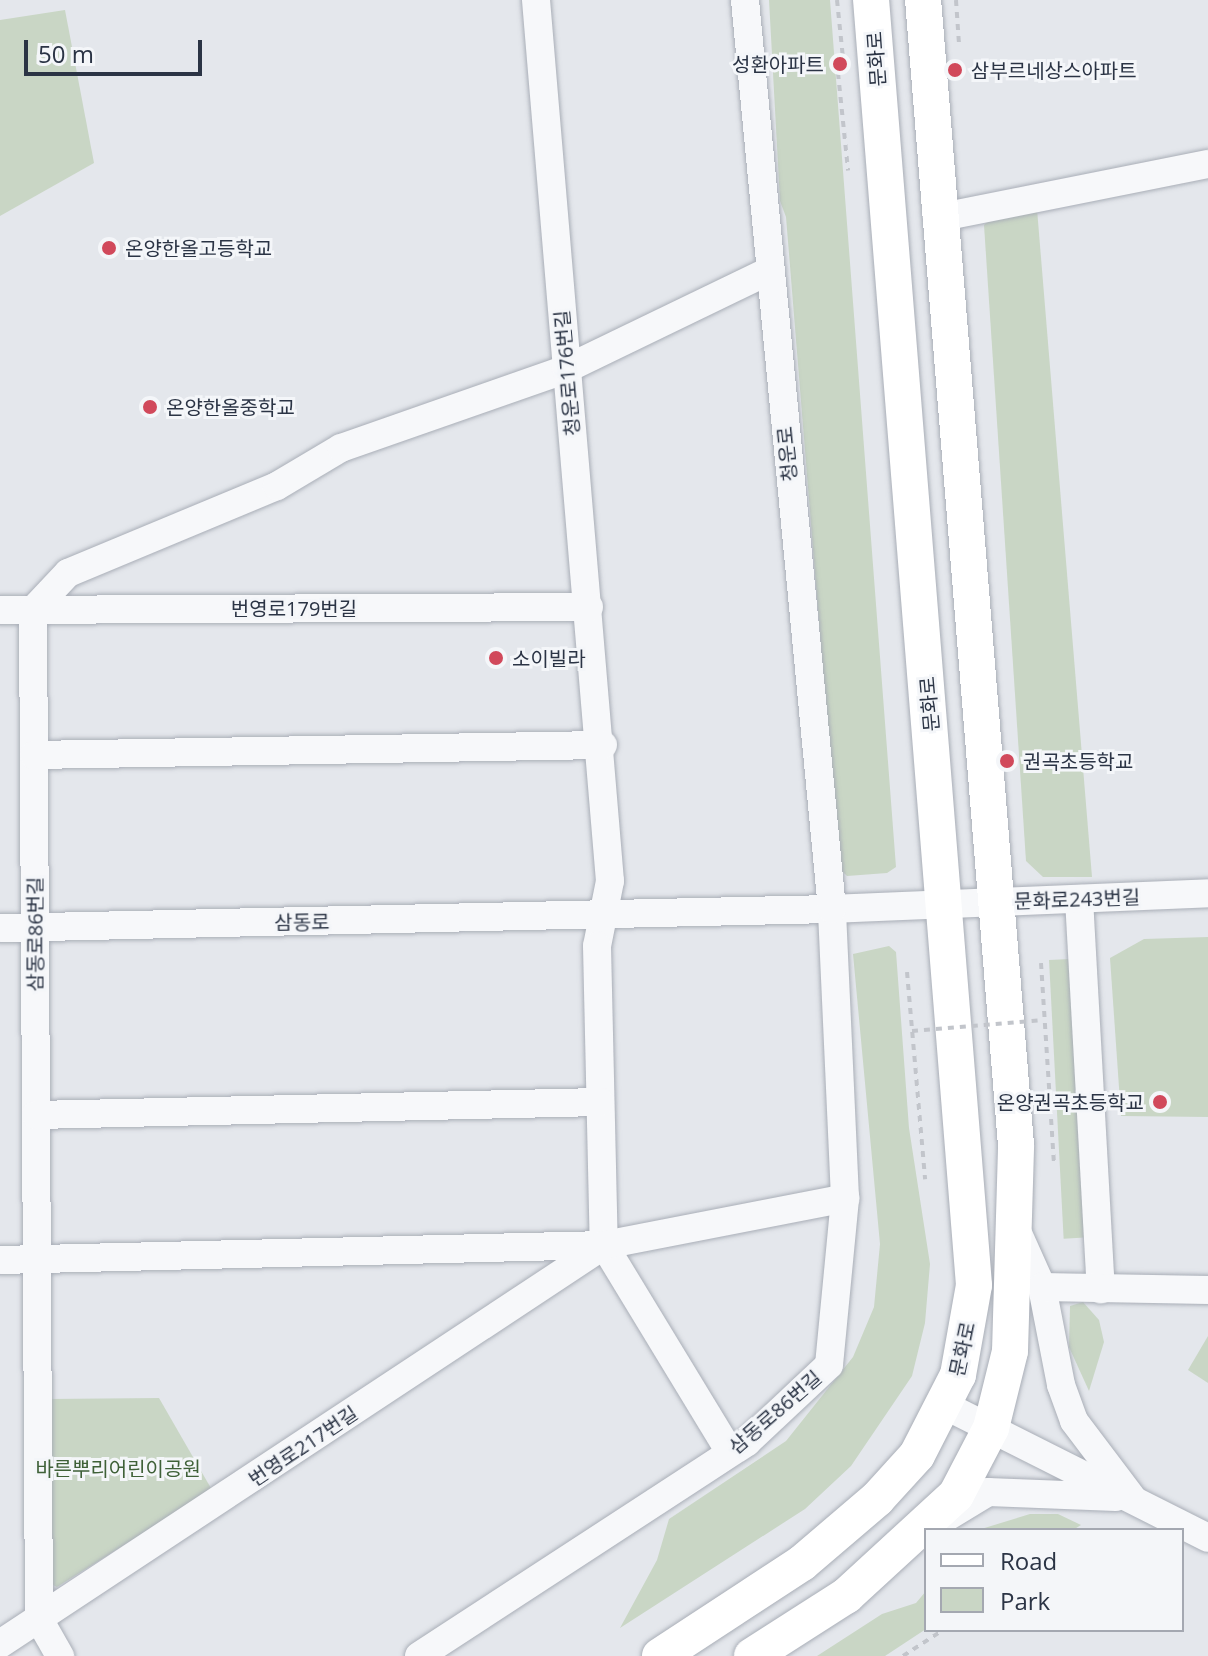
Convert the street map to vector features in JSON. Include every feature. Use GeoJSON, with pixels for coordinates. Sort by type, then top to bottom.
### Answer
{"type":"FeatureCollection","features":[{"type":"Feature","properties":{"kind":"main road","name":"문화로"},"geometry":{"type":"LineString","coordinates":[[660,1656],[802,1563],[877,1499],[917,1455],[946,1406],[958,1375],[974,1285],[946,904],[871,0]]}},
{"type":"Feature","properties":{"kind":"main road"},"geometry":{"type":"LineString","coordinates":[[752,1656],[846,1596],[956,1495],[991,1428],[1010,1351],[1016,1145],[937,218],[923,0]]}},
{"type":"Feature","properties":{"kind":"street","name":"청운로176번길"},"geometry":{"type":"LineString","coordinates":[[536,0],[566,369],[603,745],[610,881],[604,915]]}},
{"type":"Feature","properties":{"kind":"street","name":"청운로"},"geometry":{"type":"LineString","coordinates":[[745,0],[832,909]]}},
{"type":"Feature","properties":{"kind":"street"},"geometry":{"type":"LineString","coordinates":[[937,218],[1208,164]]}},
{"type":"Feature","properties":{"kind":"street"},"geometry":{"type":"LineString","coordinates":[[33,610],[68,573],[277,486],[341,448],[566,369],[769,271]]}},
{"type":"Feature","properties":{"kind":"street","name":"번영로179번길"},"geometry":{"type":"LineString","coordinates":[[0,610],[589,607]]}},
{"type":"Feature","properties":{"kind":"street","name":"삼동로86번길"},"geometry":{"type":"LineString","coordinates":[[33,610],[39,1619],[60,1656]]}},
{"type":"Feature","properties":{"kind":"street"},"geometry":{"type":"LineString","coordinates":[[34,755],[603,745]]}},
{"type":"Feature","properties":{"kind":"street","name":"문화로243번길"},"geometry":{"type":"LineString","coordinates":[[946,904],[1208,893]]}},
{"type":"Feature","properties":{"kind":"street"},"geometry":{"type":"LineString","coordinates":[[1079,899],[1101,1289]]}},
{"type":"Feature","properties":{"kind":"street","name":"삼동로"},"geometry":{"type":"LineString","coordinates":[[0,928],[946,904]]}},
{"type":"Feature","properties":{"kind":"street","name":"삼동로86번길"},"geometry":{"type":"LineString","coordinates":[[419,1656],[730,1452],[829,1365],[845,1198],[832,909]]}},
{"type":"Feature","properties":{"kind":"street"},"geometry":{"type":"LineString","coordinates":[[604,915],[597,946],[604,1245],[730,1452]]}},
{"type":"Feature","properties":{"kind":"street"},"geometry":{"type":"LineString","coordinates":[[36,1115],[600,1102]]}},
{"type":"Feature","properties":{"kind":"street"},"geometry":{"type":"LineString","coordinates":[[0,1260],[604,1245],[845,1198]]}},
{"type":"Feature","properties":{"kind":"street"},"geometry":{"type":"LineString","coordinates":[[1015,1228],[1042,1287],[1061,1385],[1074,1421],[1133,1499]]}},
{"type":"Feature","properties":{"kind":"street","name":"번영로217번길"},"geometry":{"type":"LineString","coordinates":[[0,1644],[604,1245]]}},
{"type":"Feature","properties":{"kind":"street"},"geometry":{"type":"LineString","coordinates":[[1042,1287],[1208,1290]]}},
{"type":"Feature","properties":{"kind":"street"},"geometry":{"type":"LineString","coordinates":[[946,1406],[1208,1538]]}},
{"type":"Feature","properties":{"kind":"street"},"geometry":{"type":"LineString","coordinates":[[929,1528],[988,1492],[1133,1499]]}},
{"type":"Feature","properties":{"kind":"street"},"geometry":{"type":"LineString","coordinates":[[904,1543],[924,1531]]}},
{"type":"Feature","properties":{"kind":"path"},"geometry":{"type":"LineString","coordinates":[[837,0],[848,170]]}},
{"type":"Feature","properties":{"kind":"path"},"geometry":{"type":"LineString","coordinates":[[1041,963],[1054,1166]]}},
{"type":"Feature","properties":{"kind":"path"},"geometry":{"type":"LineString","coordinates":[[907,972],[925,1179]]}},
{"type":"Feature","properties":{"kind":"path"},"geometry":{"type":"LineString","coordinates":[[912,1031],[1044,1020]]}},
{"type":"Feature","properties":{"kind":"path"},"geometry":{"type":"LineString","coordinates":[[903,1656],[940,1632]]}},
{"type":"Feature","properties":{"kind":"green space"},"geometry":{"type":"Polygon","coordinates":[[[769,0],[830,0],[896,867],[887,873],[847,876],[839,868],[786,217],[780,201],[769,0]]]}},
{"type":"Feature","properties":{"kind":"green space"},"geometry":{"type":"Polygon","coordinates":[[[65,10],[94,163],[0,216],[0,20],[65,10]]]}},
{"type":"Feature","properties":{"kind":"green space"},"geometry":{"type":"Polygon","coordinates":[[[1037,209],[1092,877],[1043,877],[1026,861],[984,225],[993,216],[1037,209]]]}},
{"type":"Feature","properties":{"kind":"green space"},"geometry":{"type":"Polygon","coordinates":[[[1208,937],[1208,1117],[1121,1116],[1110,958],[1144,939],[1208,937]]]}},
{"type":"Feature","properties":{"kind":"green space"},"geometry":{"type":"Polygon","coordinates":[[[889,946],[896,952],[909,1128],[930,1264],[925,1323],[912,1376],[851,1466],[805,1509],[620,1628],[657,1560],[669,1519],[786,1441],[853,1357],[874,1307],[880,1244],[853,954],[889,946]]]}},
{"type":"Feature","properties":{"kind":"green space"},"geometry":{"type":"Polygon","coordinates":[[[1070,959],[1085,1238],[1064,1239],[1049,960],[1070,959]]]}},
{"type":"Feature","properties":{"kind":"green space"},"geometry":{"type":"Polygon","coordinates":[[[1083,1302],[1099,1320],[1104,1342],[1089,1391],[1069,1347],[1070,1306],[1083,1302]]]}},
{"type":"Feature","properties":{"kind":"green space"},"geometry":{"type":"Polygon","coordinates":[[[1208,1336],[1208,1383],[1188,1370],[1208,1336]]]}},
{"type":"Feature","properties":{"kind":"green space","name":"바른뿌리어린이공원"},"geometry":{"type":"Polygon","coordinates":[[[159,1398],[212,1490],[57,1587],[49,1583],[48,1399],[159,1398]]]}},
{"type":"Feature","properties":{"kind":"green space"},"geometry":{"type":"Polygon","coordinates":[[[1030,1514],[1058,1514],[1081,1525],[1076,1528],[984,1528],[1030,1514]]]}},
{"type":"Feature","properties":{"kind":"green space"},"geometry":{"type":"Polygon","coordinates":[[[924,1593],[924,1630],[885,1656],[817,1656],[882,1614],[916,1603],[924,1593]]]}},
{"type":"Feature","properties":{"kind":"place","name":"성환아파트"},"geometry":{"type":"Point","coordinates":[840,64]}},
{"type":"Feature","properties":{"kind":"place","name":"삼부르네상스아파트"},"geometry":{"type":"Point","coordinates":[955,70]}},
{"type":"Feature","properties":{"kind":"place","name":"온양한올고등학교"},"geometry":{"type":"Point","coordinates":[109,248]}},
{"type":"Feature","properties":{"kind":"place","name":"온양한올중학교"},"geometry":{"type":"Point","coordinates":[150,407]}},
{"type":"Feature","properties":{"kind":"place","name":"소이빌라"},"geometry":{"type":"Point","coordinates":[496,658]}},
{"type":"Feature","properties":{"kind":"place","name":"권곡초등학교"},"geometry":{"type":"Point","coordinates":[1007,761]}},
{"type":"Feature","properties":{"kind":"place","name":"온양권곡초등학교"},"geometry":{"type":"Point","coordinates":[1160,1102]}}]}
